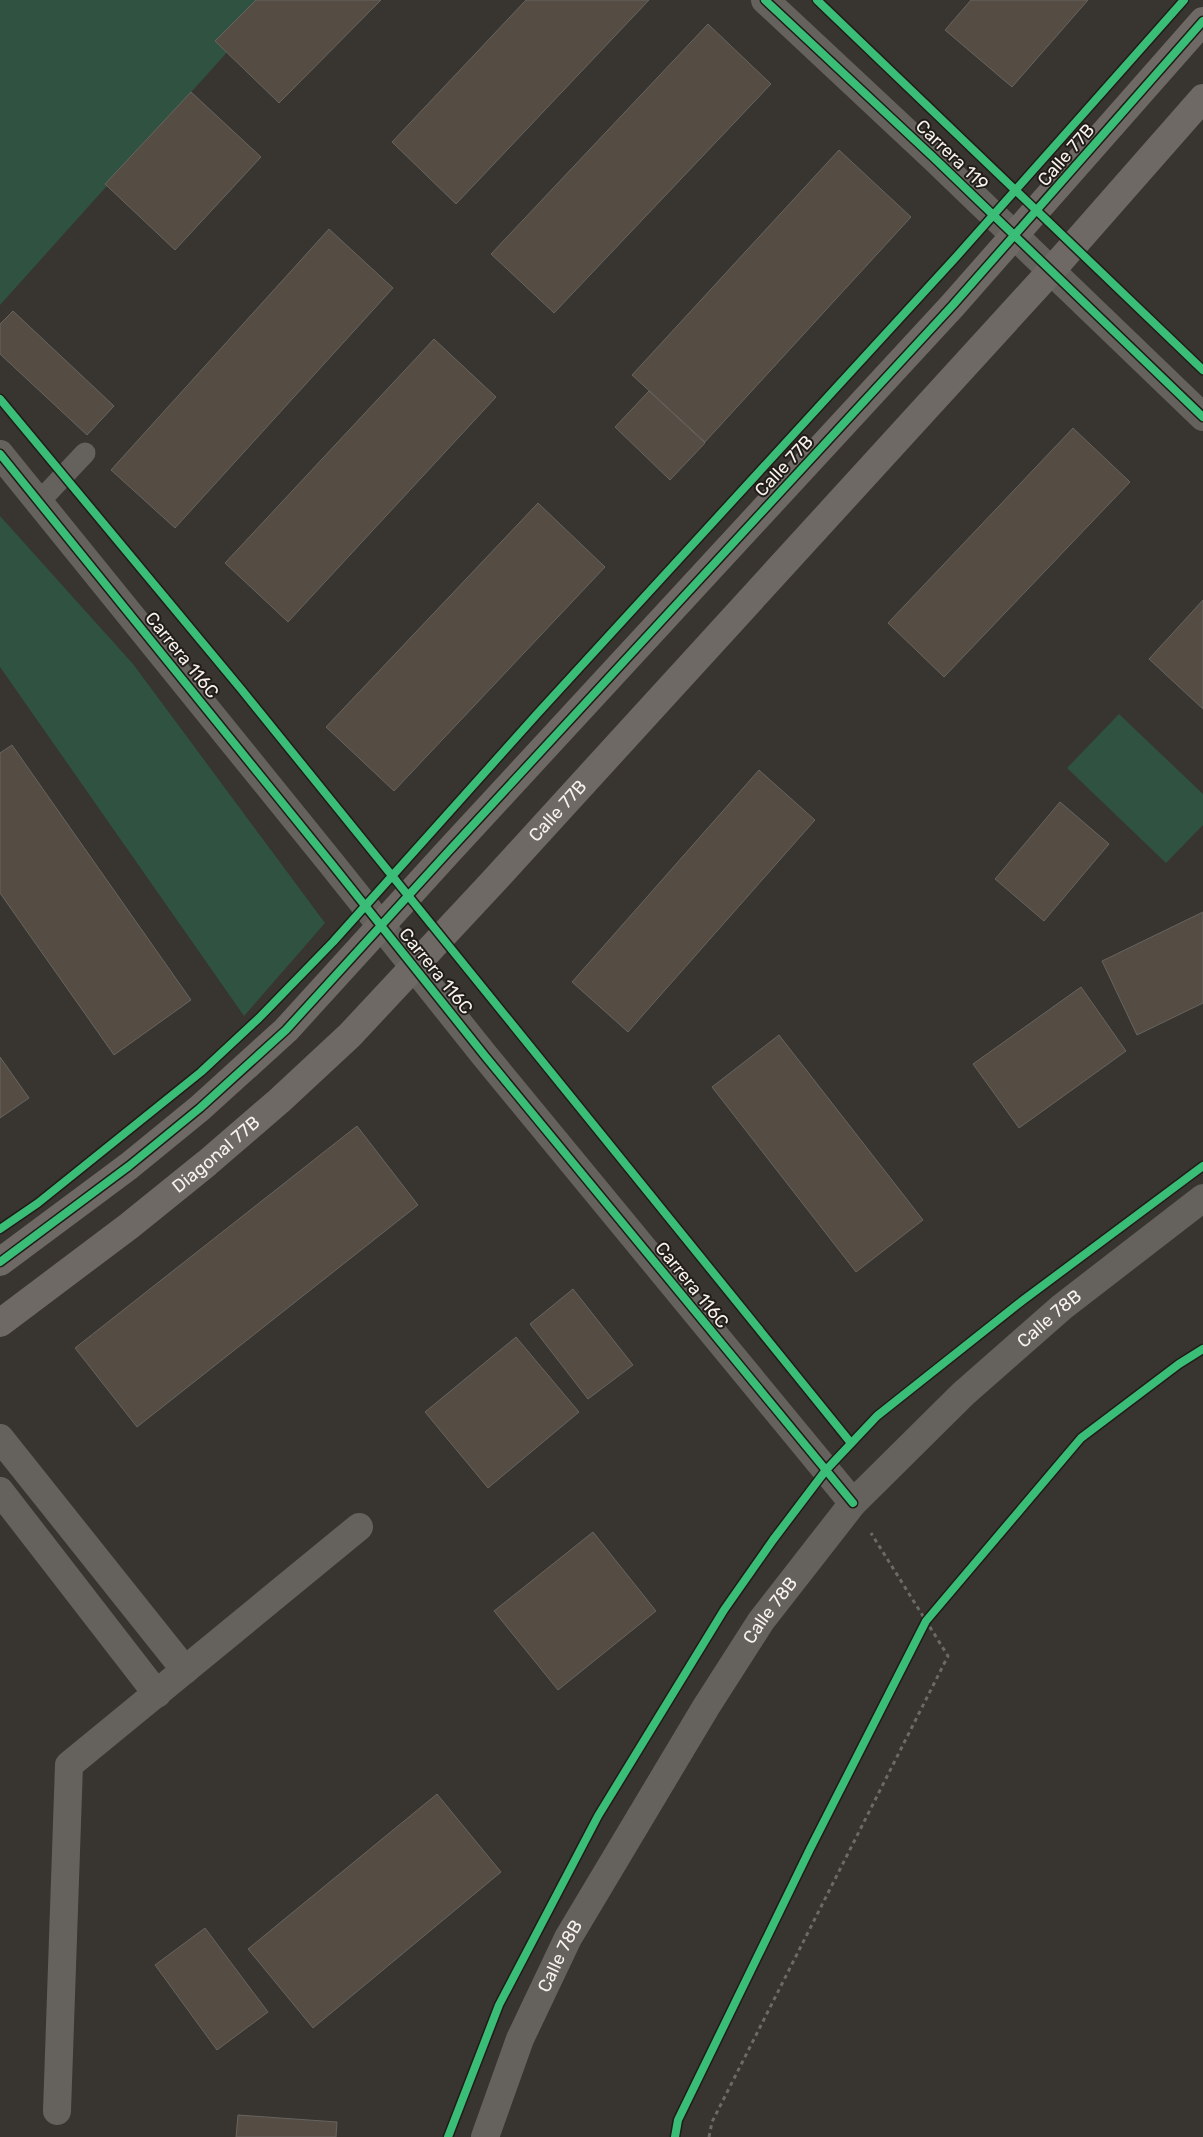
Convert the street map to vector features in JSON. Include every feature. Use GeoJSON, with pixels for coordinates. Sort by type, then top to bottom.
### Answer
{"type":"FeatureCollection","features":[{"type":"Feature","properties":{"kind":"street","name":"Carrera 119"},"geometry":{"type":"LineString","coordinates":[[765,0],[1015,236],[1203,418]]}},
{"type":"Feature","properties":{"kind":"street","name":"Calle 77B"},"geometry":{"type":"LineString","coordinates":[[381,926],[954,305],[1203,21]]}},
{"type":"Feature","properties":{"kind":"street","name":"Calle 77B"},"geometry":{"type":"LineString","coordinates":[[414,968],[1051,271],[1203,98]]}},
{"type":"Feature","properties":{"kind":"street","name":"Carrera 116C"},"geometry":{"type":"LineString","coordinates":[[0,454],[414,968],[853,1503]]}},
{"type":"Feature","properties":{"kind":"street"},"geometry":{"type":"LineString","coordinates":[[0,1262],[129,1166],[200,1108],[286,1030],[381,926]]}},
{"type":"Feature","properties":{"kind":"street","name":"Diagonal 77B"},"geometry":{"type":"LineString","coordinates":[[0,1323],[128,1226],[207,1163],[280,1101],[336,1048],[414,968]]}},
{"type":"Feature","properties":{"kind":"street","name":"Calle 78B"},"geometry":{"type":"LineString","coordinates":[[485,2137],[520,2039],[568,1938],[706,1707],[761,1621],[853,1503],[963,1394],[1062,1307],[1203,1198]]}},
{"type":"Feature","properties":{"kind":"street"},"geometry":{"type":"LineString","coordinates":[[0,1438],[185,1670]]}},
{"type":"Feature","properties":{"kind":"street"},"geometry":{"type":"LineString","coordinates":[[0,1492],[157,1694]]}},
{"type":"Feature","properties":{"kind":"street"},"geometry":{"type":"LineString","coordinates":[[57,2111],[68,1766],[360,1527]]}},
{"type":"Feature","properties":{"kind":"lane"},"geometry":{"type":"LineString","coordinates":[[39,502],[85,452]]}},
{"type":"Feature","properties":{"kind":"path"},"geometry":{"type":"LineString","coordinates":[[710,2137],[712,2122],[948,1656],[853,1503]]}},
{"type":"Feature","properties":{"kind":"path"},"geometry":{"type":"LineString","coordinates":[[922,1629],[932,1613]]}},
{"type":"Feature","properties":{"kind":"green space"},"geometry":{"type":"Polygon","coordinates":[[[0,0],[274,0],[0,305],[0,0]]]}},
{"type":"Feature","properties":{"kind":"green space"},"geometry":{"type":"Polygon","coordinates":[[[0,516],[133,664],[325,923],[244,1016],[0,667],[0,516]]]}},
{"type":"Feature","properties":{"kind":"green space"},"geometry":{"type":"Polygon","coordinates":[[[1119,714],[1203,794],[1203,825],[1166,863],[1067,768],[1119,714]]]}},
{"type":"Feature","properties":{"kind":"building"},"geometry":{"type":"Polygon","coordinates":[[[256,0],[381,0],[279,103],[215,41],[256,0]]]}},
{"type":"Feature","properties":{"kind":"building"},"geometry":{"type":"Polygon","coordinates":[[[526,0],[649,0],[456,204],[392,142],[526,0]]]}},
{"type":"Feature","properties":{"kind":"building"},"geometry":{"type":"Polygon","coordinates":[[[971,0],[1088,0],[1012,87],[945,30],[971,0]]]}},
{"type":"Feature","properties":{"kind":"building"},"geometry":{"type":"Polygon","coordinates":[[[708,24],[771,84],[554,313],[491,254],[708,24]]]}},
{"type":"Feature","properties":{"kind":"building"},"geometry":{"type":"Polygon","coordinates":[[[191,92],[261,157],[175,250],[105,184],[191,92]]]}},
{"type":"Feature","properties":{"kind":"building"},"geometry":{"type":"Polygon","coordinates":[[[839,150],[911,217],[705,442],[632,375],[839,150]]]}},
{"type":"Feature","properties":{"kind":"building"},"geometry":{"type":"Polygon","coordinates":[[[329,229],[393,288],[175,528],[111,470],[329,229]]]}},
{"type":"Feature","properties":{"kind":"building"},"geometry":{"type":"Polygon","coordinates":[[[13,311],[114,406],[87,435],[0,354],[0,324],[13,311]]]}},
{"type":"Feature","properties":{"kind":"building"},"geometry":{"type":"Polygon","coordinates":[[[434,339],[496,397],[288,622],[225,563],[434,339]]]}},
{"type":"Feature","properties":{"kind":"building"},"geometry":{"type":"Polygon","coordinates":[[[649,391],[705,443],[670,480],[615,427],[649,391]]]}},
{"type":"Feature","properties":{"kind":"building"},"geometry":{"type":"Polygon","coordinates":[[[1073,428],[1130,482],[944,677],[888,623],[1073,428]]]}},
{"type":"Feature","properties":{"kind":"building"},"geometry":{"type":"Polygon","coordinates":[[[538,503],[605,567],[394,791],[326,727],[538,503]]]}},
{"type":"Feature","properties":{"kind":"building"},"geometry":{"type":"Polygon","coordinates":[[[1203,600],[1203,709],[1149,659],[1203,600]]]}},
{"type":"Feature","properties":{"kind":"building"},"geometry":{"type":"Polygon","coordinates":[[[12,745],[191,1000],[114,1055],[0,893],[0,753],[12,745]]]}},
{"type":"Feature","properties":{"kind":"building"},"geometry":{"type":"Polygon","coordinates":[[[759,770],[815,820],[628,1032],[572,982],[759,770]]]}},
{"type":"Feature","properties":{"kind":"building"},"geometry":{"type":"Polygon","coordinates":[[[1060,802],[1109,844],[1044,921],[995,879],[1060,802]]]}},
{"type":"Feature","properties":{"kind":"building"},"geometry":{"type":"Polygon","coordinates":[[[1203,912],[1203,1003],[1137,1035],[1102,961],[1203,912]]]}},
{"type":"Feature","properties":{"kind":"building"},"geometry":{"type":"Polygon","coordinates":[[[1081,987],[1126,1051],[1019,1128],[973,1064],[1081,987]]]}},
{"type":"Feature","properties":{"kind":"building"},"geometry":{"type":"Polygon","coordinates":[[[779,1035],[923,1220],[856,1272],[712,1087],[779,1035]]]}},
{"type":"Feature","properties":{"kind":"building"},"geometry":{"type":"Polygon","coordinates":[[[0,1057],[29,1098],[0,1118],[0,1057]]]}},
{"type":"Feature","properties":{"kind":"building"},"geometry":{"type":"Polygon","coordinates":[[[357,1126],[418,1205],[137,1427],[75,1348],[357,1126]]]}},
{"type":"Feature","properties":{"kind":"building"},"geometry":{"type":"Polygon","coordinates":[[[573,1289],[633,1365],[588,1399],[530,1324],[573,1289]]]}},
{"type":"Feature","properties":{"kind":"building"},"geometry":{"type":"Polygon","coordinates":[[[516,1337],[579,1412],[488,1488],[425,1412],[516,1337]]]}},
{"type":"Feature","properties":{"kind":"building"},"geometry":{"type":"Polygon","coordinates":[[[593,1532],[656,1611],[558,1690],[494,1611],[593,1532]]]}},
{"type":"Feature","properties":{"kind":"building"},"geometry":{"type":"Polygon","coordinates":[[[437,1794],[501,1872],[313,2028],[248,1949],[437,1794]]]}},
{"type":"Feature","properties":{"kind":"building"},"geometry":{"type":"Polygon","coordinates":[[[205,1928],[268,2012],[217,2050],[155,1965],[205,1928]]]}},
{"type":"Feature","properties":{"kind":"building"},"geometry":{"type":"Polygon","coordinates":[[[238,2115],[337,2122],[336,2137],[236,2137],[238,2115]]]}},
{"type":"Feature","properties":{"kind":"cycle path"},"geometry":{"type":"LineString","coordinates":[[765,0],[934,158],[1203,417]]}},
{"type":"Feature","properties":{"kind":"cycle path"},"geometry":{"type":"LineString","coordinates":[[817,0],[1203,370]]}},
{"type":"Feature","properties":{"kind":"cycle path"},"geometry":{"type":"LineString","coordinates":[[0,1229],[38,1203],[201,1072],[259,1018],[333,942],[538,713],[957,256],[1184,0]]}},
{"type":"Feature","properties":{"kind":"cycle path"},"geometry":{"type":"LineString","coordinates":[[0,1262],[129,1166],[200,1108],[286,1030],[953,305],[1203,21]]}},
{"type":"Feature","properties":{"kind":"cycle path"},"geometry":{"type":"LineString","coordinates":[[0,399],[241,689],[851,1443]]}},
{"type":"Feature","properties":{"kind":"cycle path"},"geometry":{"type":"LineString","coordinates":[[0,454],[485,1056],[853,1503]]}},
{"type":"Feature","properties":{"kind":"cycle path"},"geometry":{"type":"LineString","coordinates":[[448,2137],[499,2005],[598,1816],[724,1610],[773,1540],[826,1470],[877,1416],[1022,1301],[1203,1166]]}},
{"type":"Feature","properties":{"kind":"cycle path"},"geometry":{"type":"LineString","coordinates":[[675,2137],[678,2120],[810,1849],[926,1621],[1081,1438],[1179,1364],[1203,1349]]}}]}
